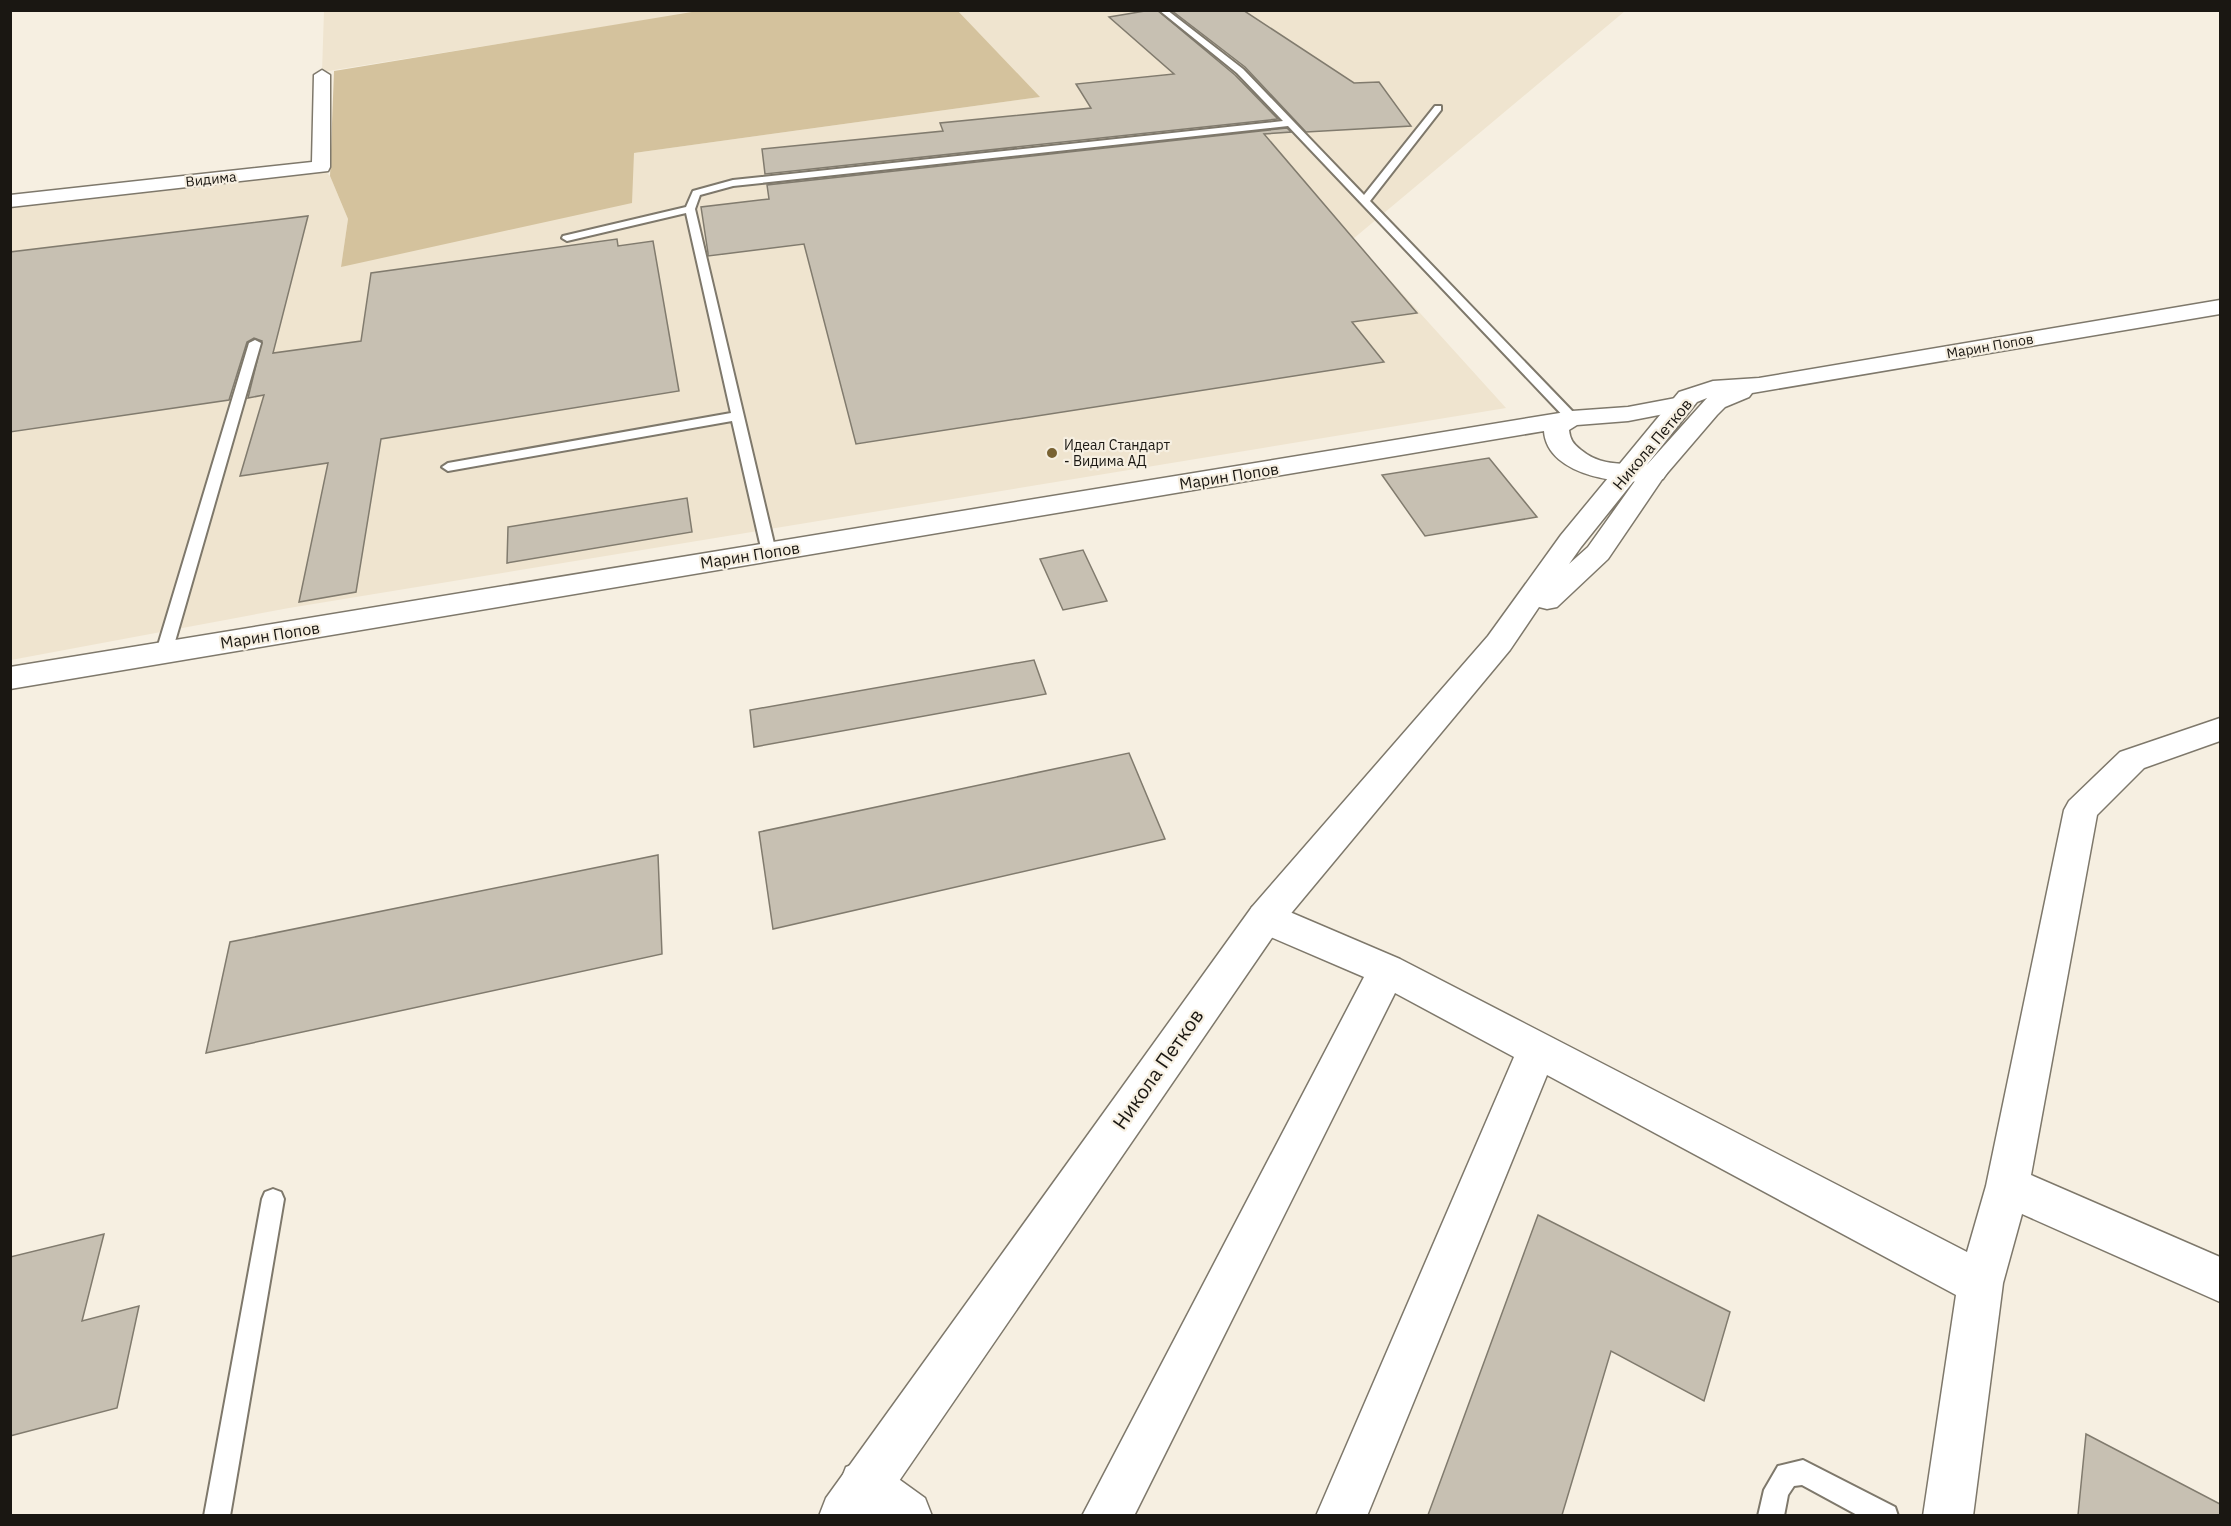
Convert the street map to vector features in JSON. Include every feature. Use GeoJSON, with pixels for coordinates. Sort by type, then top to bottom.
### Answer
{"type":"FeatureCollection","features":[{"type":"Feature","properties":{"kind":"street","name":"Видима"},"geometry":{"type":"LineString","coordinates":[[10,201],[321,167],[322,75]]}},
{"type":"Feature","properties":{"kind":"street","name":"Марин Попов"},"geometry":{"type":"LineString","coordinates":[[1759,385],[2220,307]]}},
{"type":"Feature","properties":{"kind":"street","name":"Никола Петков"},"geometry":{"type":"LineString","coordinates":[[1499,643],[1598,553],[1654,473],[1681,404],[1697,392],[1759,385]]}},
{"type":"Feature","properties":{"kind":"street","name":"Никола Петков"},"geometry":{"type":"LineString","coordinates":[[854,1500],[1265,918],[1499,643],[1571,541],[1626,474],[1716,402],[1759,385]]}},
{"type":"Feature","properties":{"kind":"street","name":"Марин Попов"},"geometry":{"type":"LineString","coordinates":[[10,678],[1568,419],[1659,410],[1681,404]]}},
{"type":"Feature","properties":{"kind":"street"},"geometry":{"type":"LineString","coordinates":[[1613,415],[1628,421],[1664,444]]}},
{"type":"Feature","properties":{"kind":"street"},"geometry":{"type":"LineString","coordinates":[[1568,419],[1557,428],[1556,435],[1568,453],[1580,464],[1626,474],[1654,473]]}},
{"type":"Feature","properties":{"kind":"street"},"geometry":{"type":"LineString","coordinates":[[1489,433],[1526,440],[1568,453]]}},
{"type":"Feature","properties":{"kind":"street"},"geometry":{"type":"LineString","coordinates":[[1948,1515],[1980,1283],[2008,1186],[2081,810],[2132,760],[2220,729]]}},
{"type":"Feature","properties":{"kind":"street"},"geometry":{"type":"LineString","coordinates":[[1265,918],[1387,970],[1980,1283]]}},
{"type":"Feature","properties":{"kind":"street"},"geometry":{"type":"LineString","coordinates":[[1107,1515],[1387,970]]}},
{"type":"Feature","properties":{"kind":"street"},"geometry":{"type":"LineString","coordinates":[[1341,1515],[1538,1048]]}},
{"type":"Feature","properties":{"kind":"street"},"geometry":{"type":"LineString","coordinates":[[2008,1186],[2220,1280]]}},
{"type":"Feature","properties":{"kind":"street"},"geometry":{"type":"LineString","coordinates":[[854,1500],[907,1515]]}},
{"type":"Feature","properties":{"kind":"lane"},"geometry":{"type":"LineString","coordinates":[[1162,10],[1240,71],[1292,123],[1568,419]]}},
{"type":"Feature","properties":{"kind":"lane"},"geometry":{"type":"LineString","coordinates":[[1364,202],[1438,108]]}},
{"type":"Feature","properties":{"kind":"lane"},"geometry":{"type":"LineString","coordinates":[[769,552],[690,209],[696,193],[733,183],[1292,123]]}},
{"type":"Feature","properties":{"kind":"lane"},"geometry":{"type":"LineString","coordinates":[[567,238],[690,209]]}},
{"type":"Feature","properties":{"kind":"lane"},"geometry":{"type":"LineString","coordinates":[[164,652],[255,343]]}},
{"type":"Feature","properties":{"kind":"lane"},"geometry":{"type":"LineString","coordinates":[[448,467],[737,416]]}},
{"type":"Feature","properties":{"kind":"lane"},"geometry":{"type":"LineString","coordinates":[[217,1515],[273,1199]]}},
{"type":"Feature","properties":{"kind":"lane"},"geometry":{"type":"LineString","coordinates":[[1772,1515],[1777,1490],[1787,1475],[1803,1472],[1886,1515]]}},
{"type":"Feature","properties":{"kind":"shaded area"},"geometry":{"type":"Polygon","coordinates":[[[704,10],[958,11],[1040,97],[634,153],[632,203],[341,267],[348,219],[330,176],[334,71],[704,10]]]}},
{"type":"Feature","properties":{"kind":"shaded area"},"geometry":{"type":"Polygon","coordinates":[[[324,11],[704,11],[322,72],[324,11]]]}},
{"type":"Feature","properties":{"kind":"shaded area"},"geometry":{"type":"Polygon","coordinates":[[[958,11],[1625,11],[1353,239],[1506,408],[289,608],[11,660],[10,207],[18,200],[321,167],[330,176],[348,219],[341,267],[634,153],[1039,97],[958,11]]]}},
{"type":"Feature","properties":{"kind":"building"},"geometry":{"type":"Polygon","coordinates":[[[1157,10],[1235,75],[1278,119],[765,174],[762,149],[943,131],[940,123],[1091,108],[1076,84],[1174,74],[1109,17],[1157,10]]]}},
{"type":"Feature","properties":{"kind":"building"},"geometry":{"type":"Polygon","coordinates":[[[1171,10],[1243,10],[1354,83],[1379,82],[1411,126],[1306,132],[1245,67],[1171,10]]]}},
{"type":"Feature","properties":{"kind":"building"},"geometry":{"type":"Polygon","coordinates":[[[1287,128],[1291,132],[1264,134],[1417,313],[1352,322],[1384,362],[856,444],[804,244],[708,256],[701,207],[769,199],[767,185],[1287,128]]]}},
{"type":"Feature","properties":{"kind":"building"},"geometry":{"type":"Polygon","coordinates":[[[308,216],[273,353],[361,341],[371,273],[617,239],[618,246],[653,241],[679,391],[381,439],[356,592],[299,602],[328,463],[240,476],[264,395],[248,398],[262,341],[254,338],[247,342],[229,400],[10,432],[10,252],[308,216]]]}},
{"type":"Feature","properties":{"kind":"building"},"geometry":{"type":"Polygon","coordinates":[[[1489,458],[1537,517],[1425,536],[1382,475],[1489,458]]]}},
{"type":"Feature","properties":{"kind":"building"},"geometry":{"type":"Polygon","coordinates":[[[687,498],[692,532],[507,563],[508,527],[687,498]]]}},
{"type":"Feature","properties":{"kind":"building"},"geometry":{"type":"Polygon","coordinates":[[[1083,550],[1107,601],[1063,610],[1040,559],[1083,550]]]}},
{"type":"Feature","properties":{"kind":"building"},"geometry":{"type":"Polygon","coordinates":[[[1034,660],[1046,694],[754,747],[750,710],[1034,660]]]}},
{"type":"Feature","properties":{"kind":"building"},"geometry":{"type":"Polygon","coordinates":[[[1129,753],[1165,839],[773,929],[759,832],[1129,753]]]}},
{"type":"Feature","properties":{"kind":"building"},"geometry":{"type":"Polygon","coordinates":[[[658,855],[662,954],[206,1053],[230,942],[658,855]]]}},
{"type":"Feature","properties":{"kind":"building"},"geometry":{"type":"Polygon","coordinates":[[[1538,1215],[1730,1312],[1704,1401],[1611,1351],[1562,1515],[1428,1515],[1538,1215]]]}},
{"type":"Feature","properties":{"kind":"building"},"geometry":{"type":"Polygon","coordinates":[[[104,1234],[82,1321],[139,1306],[117,1408],[10,1436],[10,1257],[104,1234]]]}},
{"type":"Feature","properties":{"kind":"building"},"geometry":{"type":"Polygon","coordinates":[[[2086,1434],[2220,1504],[2220,1515],[2078,1515],[2086,1434]]]}},
{"type":"Feature","properties":{"kind":"place","name":"Идеал Стандарт - Видима АД"},"geometry":{"type":"Point","coordinates":[1052,453]}}]}
